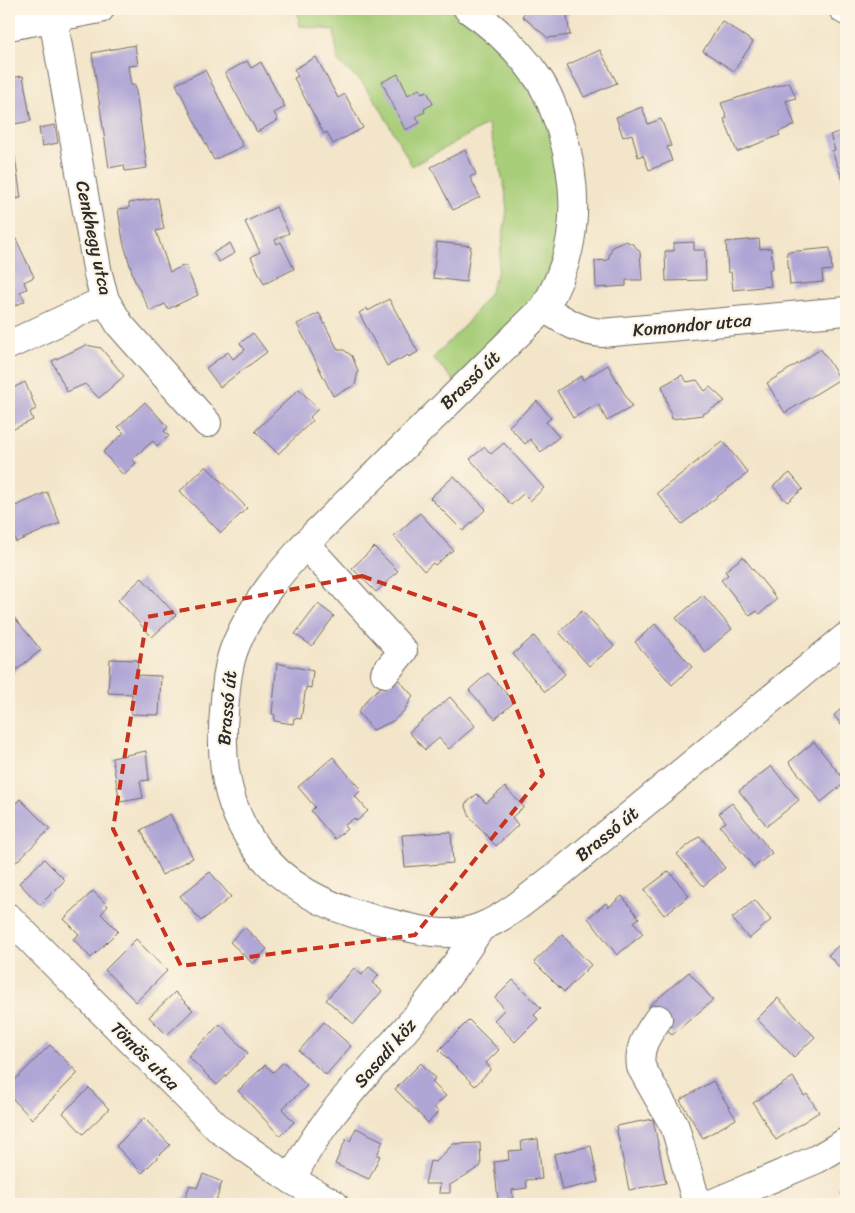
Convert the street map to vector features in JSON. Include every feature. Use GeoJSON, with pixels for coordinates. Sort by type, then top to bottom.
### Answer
{"type":"FeatureCollection","features":[{"type":"Feature","properties":{"kind":"street"},"geometry":{"type":"LineString","coordinates":[[9,26],[100,9]]}},
{"type":"Feature","properties":{"kind":"street","name":"Brassó út"},"geometry":{"type":"LineString","coordinates":[[468,9],[489,23],[516,49],[539,79],[555,112],[572,177],[574,211],[571,240],[556,288],[544,308],[414,434],[305,544],[268,589],[247,619],[228,671],[223,720],[223,765],[239,822],[252,844],[271,867],[300,888],[323,900],[364,916],[436,934],[461,933],[481,927],[516,906],[559,874],[846,637]]}},
{"type":"Feature","properties":{"kind":"street","name":"Cenkhegy utca"},"geometry":{"type":"LineString","coordinates":[[54,18],[98,274],[105,300],[120,325],[208,423]]}},
{"type":"Feature","properties":{"kind":"street"},"geometry":{"type":"LineString","coordinates":[[9,345],[105,300]]}},
{"type":"Feature","properties":{"kind":"street","name":"Komondor utca"},"geometry":{"type":"LineString","coordinates":[[544,308],[577,328],[602,333],[846,311]]}},
{"type":"Feature","properties":{"kind":"street"},"geometry":{"type":"LineString","coordinates":[[305,544],[404,651],[385,673]]}},
{"type":"Feature","properties":{"kind":"street","name":"Tömös utca"},"geometry":{"type":"LineString","coordinates":[[9,918],[220,1130],[292,1180],[334,1204]]}},
{"type":"Feature","properties":{"kind":"street","name":"Sasadi köz"},"geometry":{"type":"LineString","coordinates":[[292,1180],[298,1166],[338,1109],[422,1010],[481,927]]}},
{"type":"Feature","properties":{"kind":"street"},"geometry":{"type":"LineString","coordinates":[[658,1019],[643,1042],[640,1056],[642,1067],[675,1127],[697,1204]]}},
{"type":"Feature","properties":{"kind":"street"},"geometry":{"type":"LineString","coordinates":[[711,1204],[817,1159],[846,1142]]}},
{"type":"Feature","properties":{"kind":"highlighted area"},"geometry":{"type":"Polygon","coordinates":[[[362,576],[479,617],[543,774],[415,935],[181,966],[113,829],[147,617],[362,576]]]}},
{"type":"Feature","properties":{"kind":"green space"},"geometry":{"type":"Polygon","coordinates":[[[297,9],[448,9],[475,25],[525,75],[552,133],[564,212],[556,256],[541,287],[521,315],[454,381],[433,358],[467,323],[489,294],[497,274],[507,210],[505,189],[488,124],[412,166],[379,106],[361,81],[338,62],[334,30],[300,26],[297,9]]]}},
{"type":"Feature","properties":{"kind":"building"},"geometry":{"type":"Polygon","coordinates":[[[528,9],[572,9],[567,16],[570,35],[548,38],[522,16],[528,9]]]}},
{"type":"Feature","properties":{"kind":"building"},"geometry":{"type":"Polygon","coordinates":[[[722,21],[753,42],[734,71],[703,51],[722,21]]]}},
{"type":"Feature","properties":{"kind":"building"},"geometry":{"type":"Polygon","coordinates":[[[135,45],[138,65],[128,66],[131,85],[135,85],[147,168],[125,171],[124,165],[109,168],[92,53],[135,45]]]}},
{"type":"Feature","properties":{"kind":"building"},"geometry":{"type":"Polygon","coordinates":[[[600,50],[617,83],[584,97],[567,65],[600,50]]]}},
{"type":"Feature","properties":{"kind":"building"},"geometry":{"type":"Polygon","coordinates":[[[316,57],[338,98],[345,94],[363,128],[333,144],[327,132],[324,134],[294,78],[298,76],[294,69],[316,57]]]}},
{"type":"Feature","properties":{"kind":"building"},"geometry":{"type":"Polygon","coordinates":[[[247,61],[251,68],[261,62],[285,107],[274,113],[278,120],[257,132],[225,73],[247,61]]]}},
{"type":"Feature","properties":{"kind":"building"},"geometry":{"type":"Polygon","coordinates":[[[205,70],[243,146],[214,160],[176,84],[205,70]]]}},
{"type":"Feature","properties":{"kind":"building"},"geometry":{"type":"Polygon","coordinates":[[[398,74],[408,95],[419,89],[422,93],[427,91],[433,104],[424,109],[425,112],[416,116],[420,123],[405,130],[382,82],[398,74]]]}},
{"type":"Feature","properties":{"kind":"building"},"geometry":{"type":"Polygon","coordinates":[[[23,76],[31,121],[9,125],[9,78],[23,76]]]}},
{"type":"Feature","properties":{"kind":"building"},"geometry":{"type":"Polygon","coordinates":[[[789,82],[796,98],[786,101],[795,125],[778,132],[780,135],[737,152],[724,119],[727,118],[721,103],[789,82]]]}},
{"type":"Feature","properties":{"kind":"building"},"geometry":{"type":"Polygon","coordinates":[[[642,107],[648,124],[661,119],[671,146],[667,147],[672,161],[649,170],[643,155],[638,157],[632,134],[623,137],[616,117],[642,107]]]}},
{"type":"Feature","properties":{"kind":"building"},"geometry":{"type":"Polygon","coordinates":[[[55,125],[58,143],[42,146],[39,128],[55,125]]]}},
{"type":"Feature","properties":{"kind":"building"},"geometry":{"type":"Polygon","coordinates":[[[846,129],[846,182],[844,183],[832,151],[835,150],[830,135],[846,129]]]}},
{"type":"Feature","properties":{"kind":"building"},"geometry":{"type":"Polygon","coordinates":[[[465,150],[476,174],[470,177],[480,197],[453,210],[431,167],[465,150]]]}},
{"type":"Feature","properties":{"kind":"building"},"geometry":{"type":"Polygon","coordinates":[[[9,151],[14,151],[21,198],[9,199],[9,151]]]}},
{"type":"Feature","properties":{"kind":"building"},"geometry":{"type":"Polygon","coordinates":[[[158,198],[164,229],[156,231],[170,272],[185,265],[198,295],[168,309],[165,304],[150,311],[134,279],[123,241],[118,209],[129,208],[129,203],[158,198]]]}},
{"type":"Feature","properties":{"kind":"building"},"geometry":{"type":"Polygon","coordinates":[[[276,207],[289,233],[275,240],[277,244],[281,242],[294,269],[264,284],[251,257],[260,252],[245,222],[276,207]]]}},
{"type":"Feature","properties":{"kind":"building"},"geometry":{"type":"Polygon","coordinates":[[[16,239],[34,277],[24,282],[27,289],[20,292],[25,301],[9,309],[9,242],[16,239]]]}},
{"type":"Feature","properties":{"kind":"building"},"geometry":{"type":"Polygon","coordinates":[[[759,239],[760,249],[771,248],[773,269],[769,269],[771,286],[733,290],[731,272],[728,272],[726,242],[759,239]]]}},
{"type":"Feature","properties":{"kind":"building"},"geometry":{"type":"Polygon","coordinates":[[[626,241],[634,245],[640,252],[642,280],[626,280],[626,286],[596,288],[595,261],[608,260],[612,247],[626,241]]]}},
{"type":"Feature","properties":{"kind":"building"},"geometry":{"type":"Polygon","coordinates":[[[437,242],[471,246],[466,282],[433,278],[437,242]]]}},
{"type":"Feature","properties":{"kind":"building"},"geometry":{"type":"Polygon","coordinates":[[[694,242],[694,250],[705,250],[706,280],[666,281],[665,251],[674,251],[674,243],[694,242]]]}},
{"type":"Feature","properties":{"kind":"building"},"geometry":{"type":"Polygon","coordinates":[[[230,243],[235,253],[219,262],[213,253],[230,243]]]}},
{"type":"Feature","properties":{"kind":"building"},"geometry":{"type":"Polygon","coordinates":[[[830,248],[832,270],[822,271],[823,282],[790,285],[787,252],[830,248]]]}},
{"type":"Feature","properties":{"kind":"building"},"geometry":{"type":"Polygon","coordinates":[[[389,299],[418,352],[387,366],[359,313],[367,308],[368,311],[389,299]]]}},
{"type":"Feature","properties":{"kind":"building"},"geometry":{"type":"Polygon","coordinates":[[[319,313],[338,350],[344,350],[352,356],[358,371],[355,385],[333,396],[297,324],[319,313]]]}},
{"type":"Feature","properties":{"kind":"building"},"geometry":{"type":"Polygon","coordinates":[[[253,333],[267,352],[220,387],[206,368],[228,352],[233,359],[245,350],[240,343],[253,333]]]}},
{"type":"Feature","properties":{"kind":"building"},"geometry":{"type":"Polygon","coordinates":[[[86,345],[101,348],[124,376],[99,398],[85,384],[67,392],[52,361],[86,345]]]}},
{"type":"Feature","properties":{"kind":"building"},"geometry":{"type":"Polygon","coordinates":[[[821,349],[840,379],[785,413],[767,383],[821,349]]]}},
{"type":"Feature","properties":{"kind":"building"},"geometry":{"type":"Polygon","coordinates":[[[608,365],[632,407],[607,421],[598,404],[573,418],[557,391],[581,376],[583,380],[608,365]]]}},
{"type":"Feature","properties":{"kind":"building"},"geometry":{"type":"Polygon","coordinates":[[[682,375],[687,382],[697,380],[705,391],[710,387],[725,401],[702,415],[672,419],[662,386],[682,375]]]}},
{"type":"Feature","properties":{"kind":"building"},"geometry":{"type":"Polygon","coordinates":[[[25,382],[36,409],[30,412],[33,420],[9,431],[9,396],[12,395],[9,390],[25,382]]]}},
{"type":"Feature","properties":{"kind":"building"},"geometry":{"type":"Polygon","coordinates":[[[299,389],[318,409],[310,417],[313,420],[278,454],[255,431],[299,389]]]}},
{"type":"Feature","properties":{"kind":"building"},"geometry":{"type":"Polygon","coordinates":[[[537,401],[551,418],[546,422],[559,437],[541,452],[530,439],[525,444],[509,426],[537,401]]]}},
{"type":"Feature","properties":{"kind":"building"},"geometry":{"type":"Polygon","coordinates":[[[145,402],[168,427],[164,431],[169,436],[157,446],[153,441],[132,459],[136,463],[123,475],[103,452],[124,433],[118,427],[145,402]]]}},
{"type":"Feature","properties":{"kind":"building"},"geometry":{"type":"Polygon","coordinates":[[[723,441],[748,473],[682,524],[657,493],[723,441]]]}},
{"type":"Feature","properties":{"kind":"building"},"geometry":{"type":"Polygon","coordinates":[[[504,443],[544,488],[530,501],[523,494],[511,505],[470,459],[485,447],[491,454],[504,443]]]}},
{"type":"Feature","properties":{"kind":"building"},"geometry":{"type":"Polygon","coordinates":[[[206,466],[247,508],[221,533],[180,491],[206,466]]]}},
{"type":"Feature","properties":{"kind":"building"},"geometry":{"type":"Polygon","coordinates":[[[790,473],[803,489],[787,502],[773,486],[790,473]]]}},
{"type":"Feature","properties":{"kind":"building"},"geometry":{"type":"Polygon","coordinates":[[[454,476],[486,509],[463,531],[430,498],[454,476]]]}},
{"type":"Feature","properties":{"kind":"building"},"geometry":{"type":"Polygon","coordinates":[[[47,492],[60,523],[16,542],[9,526],[9,509],[47,492]]]}},
{"type":"Feature","properties":{"kind":"building"},"geometry":{"type":"Polygon","coordinates":[[[420,513],[453,550],[435,565],[433,563],[424,571],[394,536],[420,513]]]}},
{"type":"Feature","properties":{"kind":"building"},"geometry":{"type":"Polygon","coordinates":[[[374,547],[398,571],[376,592],[352,568],[374,547]]]}},
{"type":"Feature","properties":{"kind":"building"},"geometry":{"type":"Polygon","coordinates":[[[743,557],[777,599],[760,614],[757,611],[750,616],[721,580],[728,575],[725,571],[743,557]]]}},
{"type":"Feature","properties":{"kind":"building"},"geometry":{"type":"Polygon","coordinates":[[[142,578],[176,615],[152,637],[118,600],[142,578]]]}},
{"type":"Feature","properties":{"kind":"building"},"geometry":{"type":"Polygon","coordinates":[[[703,595],[732,629],[705,652],[676,618],[703,595]]]}},
{"type":"Feature","properties":{"kind":"building"},"geometry":{"type":"Polygon","coordinates":[[[318,604],[334,616],[312,646],[295,634],[318,604]]]}},
{"type":"Feature","properties":{"kind":"building"},"geometry":{"type":"Polygon","coordinates":[[[9,611],[41,650],[9,676],[9,611]]]}},
{"type":"Feature","properties":{"kind":"building"},"geometry":{"type":"Polygon","coordinates":[[[582,611],[614,646],[589,666],[559,632],[582,611]]]}},
{"type":"Feature","properties":{"kind":"building"},"geometry":{"type":"Polygon","coordinates":[[[655,624],[692,667],[672,685],[635,642],[655,624]]]}},
{"type":"Feature","properties":{"kind":"building"},"geometry":{"type":"Polygon","coordinates":[[[534,636],[565,674],[545,692],[513,654],[534,636]]]}},
{"type":"Feature","properties":{"kind":"building"},"geometry":{"type":"Polygon","coordinates":[[[110,659],[138,660],[137,675],[161,676],[159,715],[131,714],[132,694],[108,693],[110,659]]]}},
{"type":"Feature","properties":{"kind":"building"},"geometry":{"type":"Polygon","coordinates":[[[277,663],[313,671],[311,688],[306,687],[301,719],[294,718],[293,724],[274,721],[275,715],[272,714],[277,663]]]}},
{"type":"Feature","properties":{"kind":"building"},"geometry":{"type":"Polygon","coordinates":[[[488,673],[514,702],[495,719],[469,690],[488,673]]]}},
{"type":"Feature","properties":{"kind":"building"},"geometry":{"type":"Polygon","coordinates":[[[397,678],[413,696],[404,711],[393,721],[373,730],[358,712],[369,697],[381,687],[397,678]]]}},
{"type":"Feature","properties":{"kind":"building"},"geometry":{"type":"Polygon","coordinates":[[[450,697],[475,726],[449,749],[439,738],[425,750],[409,732],[450,697]]]}},
{"type":"Feature","properties":{"kind":"building"},"geometry":{"type":"Polygon","coordinates":[[[846,705],[846,731],[834,715],[846,705]]]}},
{"type":"Feature","properties":{"kind":"building"},"geometry":{"type":"Polygon","coordinates":[[[814,742],[846,782],[821,802],[789,762],[814,742]]]}},
{"type":"Feature","properties":{"kind":"building"},"geometry":{"type":"Polygon","coordinates":[[[146,751],[149,780],[140,781],[143,798],[120,802],[112,758],[146,751]]]}},
{"type":"Feature","properties":{"kind":"building"},"geometry":{"type":"Polygon","coordinates":[[[333,757],[361,790],[355,796],[368,811],[357,821],[354,818],[344,826],[347,829],[335,839],[311,811],[315,807],[298,787],[333,757]]]}},
{"type":"Feature","properties":{"kind":"building"},"geometry":{"type":"Polygon","coordinates":[[[771,766],[799,800],[767,826],[739,791],[771,766]]]}},
{"type":"Feature","properties":{"kind":"building"},"geometry":{"type":"Polygon","coordinates":[[[505,787],[524,807],[512,817],[518,825],[496,846],[470,817],[465,804],[477,794],[486,803],[505,787]]]}},
{"type":"Feature","properties":{"kind":"building"},"geometry":{"type":"Polygon","coordinates":[[[20,799],[50,829],[9,869],[9,804],[12,807],[20,799]]]}},
{"type":"Feature","properties":{"kind":"building"},"geometry":{"type":"Polygon","coordinates":[[[732,803],[772,853],[754,867],[720,826],[726,822],[719,813],[732,803]]]}},
{"type":"Feature","properties":{"kind":"building"},"geometry":{"type":"Polygon","coordinates":[[[170,814],[193,858],[162,875],[141,830],[170,814]]]}},
{"type":"Feature","properties":{"kind":"building"},"geometry":{"type":"Polygon","coordinates":[[[451,832],[453,863],[405,867],[402,835],[451,832]]]}},
{"type":"Feature","properties":{"kind":"building"},"geometry":{"type":"Polygon","coordinates":[[[700,836],[725,868],[703,886],[677,854],[700,836]]]}},
{"type":"Feature","properties":{"kind":"building"},"geometry":{"type":"Polygon","coordinates":[[[44,859],[65,880],[40,905],[19,883],[44,859]]]}},
{"type":"Feature","properties":{"kind":"building"},"geometry":{"type":"Polygon","coordinates":[[[669,871],[689,896],[664,915],[644,890],[669,871]]]}},
{"type":"Feature","properties":{"kind":"building"},"geometry":{"type":"Polygon","coordinates":[[[210,872],[231,897],[201,921],[180,896],[210,872]]]}},
{"type":"Feature","properties":{"kind":"building"},"geometry":{"type":"Polygon","coordinates":[[[93,891],[108,906],[101,914],[118,931],[91,958],[73,939],[79,934],[64,919],[93,891]]]}},
{"type":"Feature","properties":{"kind":"building"},"geometry":{"type":"Polygon","coordinates":[[[622,896],[639,918],[634,922],[643,934],[617,955],[588,918],[606,903],[609,907],[622,896]]]}},
{"type":"Feature","properties":{"kind":"building"},"geometry":{"type":"Polygon","coordinates":[[[755,900],[771,920],[749,939],[732,918],[755,900]]]}},
{"type":"Feature","properties":{"kind":"building"},"geometry":{"type":"Polygon","coordinates":[[[244,927],[267,949],[253,964],[230,942],[244,927]]]}},
{"type":"Feature","properties":{"kind":"building"},"geometry":{"type":"Polygon","coordinates":[[[562,935],[591,965],[564,992],[534,962],[562,935]]]}},
{"type":"Feature","properties":{"kind":"building"},"geometry":{"type":"Polygon","coordinates":[[[136,939],[167,971],[136,1002],[105,970],[136,939]]]}},
{"type":"Feature","properties":{"kind":"building"},"geometry":{"type":"Polygon","coordinates":[[[846,939],[846,974],[828,955],[846,939]]]}},
{"type":"Feature","properties":{"kind":"building"},"geometry":{"type":"Polygon","coordinates":[[[369,967],[379,975],[372,983],[382,991],[354,1024],[326,1000],[354,968],[362,975],[369,967]]]}},
{"type":"Feature","properties":{"kind":"building"},"geometry":{"type":"Polygon","coordinates":[[[689,972],[713,1000],[672,1035],[648,1007],[689,972]]]}},
{"type":"Feature","properties":{"kind":"building"},"geometry":{"type":"Polygon","coordinates":[[[513,980],[541,1008],[534,1015],[538,1019],[515,1042],[494,1020],[505,1009],[495,998],[513,980]]]}},
{"type":"Feature","properties":{"kind":"building"},"geometry":{"type":"Polygon","coordinates":[[[175,992],[193,1010],[167,1035],[149,1017],[175,992]]]}},
{"type":"Feature","properties":{"kind":"building"},"geometry":{"type":"Polygon","coordinates":[[[778,998],[815,1037],[794,1057],[757,1019],[778,998]]]}},
{"type":"Feature","properties":{"kind":"building"},"geometry":{"type":"Polygon","coordinates":[[[469,1020],[499,1050],[486,1063],[491,1069],[475,1086],[439,1050],[469,1020]]]}},
{"type":"Feature","properties":{"kind":"building"},"geometry":{"type":"Polygon","coordinates":[[[324,1022],[351,1046],[326,1075],[299,1051],[324,1022]]]}},
{"type":"Feature","properties":{"kind":"building"},"geometry":{"type":"Polygon","coordinates":[[[220,1024],[248,1053],[217,1085],[188,1056],[220,1024]]]}},
{"type":"Feature","properties":{"kind":"building"},"geometry":{"type":"Polygon","coordinates":[[[50,1045],[78,1073],[32,1119],[9,1095],[9,1086],[50,1045]]]}},
{"type":"Feature","properties":{"kind":"building"},"geometry":{"type":"Polygon","coordinates":[[[284,1062],[307,1086],[282,1109],[294,1122],[280,1136],[238,1091],[265,1065],[273,1072],[284,1062]]]}},
{"type":"Feature","properties":{"kind":"building"},"geometry":{"type":"Polygon","coordinates":[[[421,1063],[435,1078],[432,1082],[446,1096],[434,1107],[438,1112],[428,1123],[395,1089],[421,1063]]]}},
{"type":"Feature","properties":{"kind":"building"},"geometry":{"type":"Polygon","coordinates":[[[793,1077],[804,1096],[807,1094],[819,1112],[776,1140],[753,1103],[793,1077]]]}},
{"type":"Feature","properties":{"kind":"building"},"geometry":{"type":"Polygon","coordinates":[[[713,1081],[736,1119],[703,1138],[680,1100],[713,1081]]]}},
{"type":"Feature","properties":{"kind":"building"},"geometry":{"type":"Polygon","coordinates":[[[89,1088],[109,1109],[83,1134],[63,1113],[89,1088]]]}},
{"type":"Feature","properties":{"kind":"building"},"geometry":{"type":"Polygon","coordinates":[[[144,1118],[170,1145],[142,1173],[116,1146],[144,1118]]]}},
{"type":"Feature","properties":{"kind":"building"},"geometry":{"type":"Polygon","coordinates":[[[653,1119],[666,1183],[629,1190],[616,1126],[653,1119]]]}},
{"type":"Feature","properties":{"kind":"building"},"geometry":{"type":"Polygon","coordinates":[[[356,1128],[383,1141],[377,1155],[380,1156],[369,1179],[335,1164],[346,1139],[350,1141],[356,1128]]]}},
{"type":"Feature","properties":{"kind":"building"},"geometry":{"type":"Polygon","coordinates":[[[538,1139],[542,1179],[526,1180],[527,1188],[512,1190],[513,1198],[498,1200],[494,1162],[509,1160],[508,1151],[522,1150],[521,1141],[538,1139]]]}},
{"type":"Feature","properties":{"kind":"building"},"geometry":{"type":"Polygon","coordinates":[[[480,1143],[481,1166],[450,1185],[450,1193],[439,1193],[440,1184],[425,1184],[430,1161],[436,1162],[453,1144],[480,1143]]]}},
{"type":"Feature","properties":{"kind":"building"},"geometry":{"type":"Polygon","coordinates":[[[591,1146],[598,1182],[562,1190],[554,1154],[591,1146]]]}},
{"type":"Feature","properties":{"kind":"building"},"geometry":{"type":"Polygon","coordinates":[[[203,1174],[222,1182],[215,1204],[177,1204],[180,1198],[184,1200],[190,1185],[197,1188],[203,1174]]]}},
{"type":"Feature","properties":{"kind":"building"},"geometry":{"type":"Polygon","coordinates":[[[846,1189],[846,1201],[841,1193],[846,1189]]]}},
{"type":"Feature","properties":{"kind":"building"},"geometry":{"type":"Polygon","coordinates":[[[141,1199],[141,1204],[101,1203],[141,1199]]]}}]}
